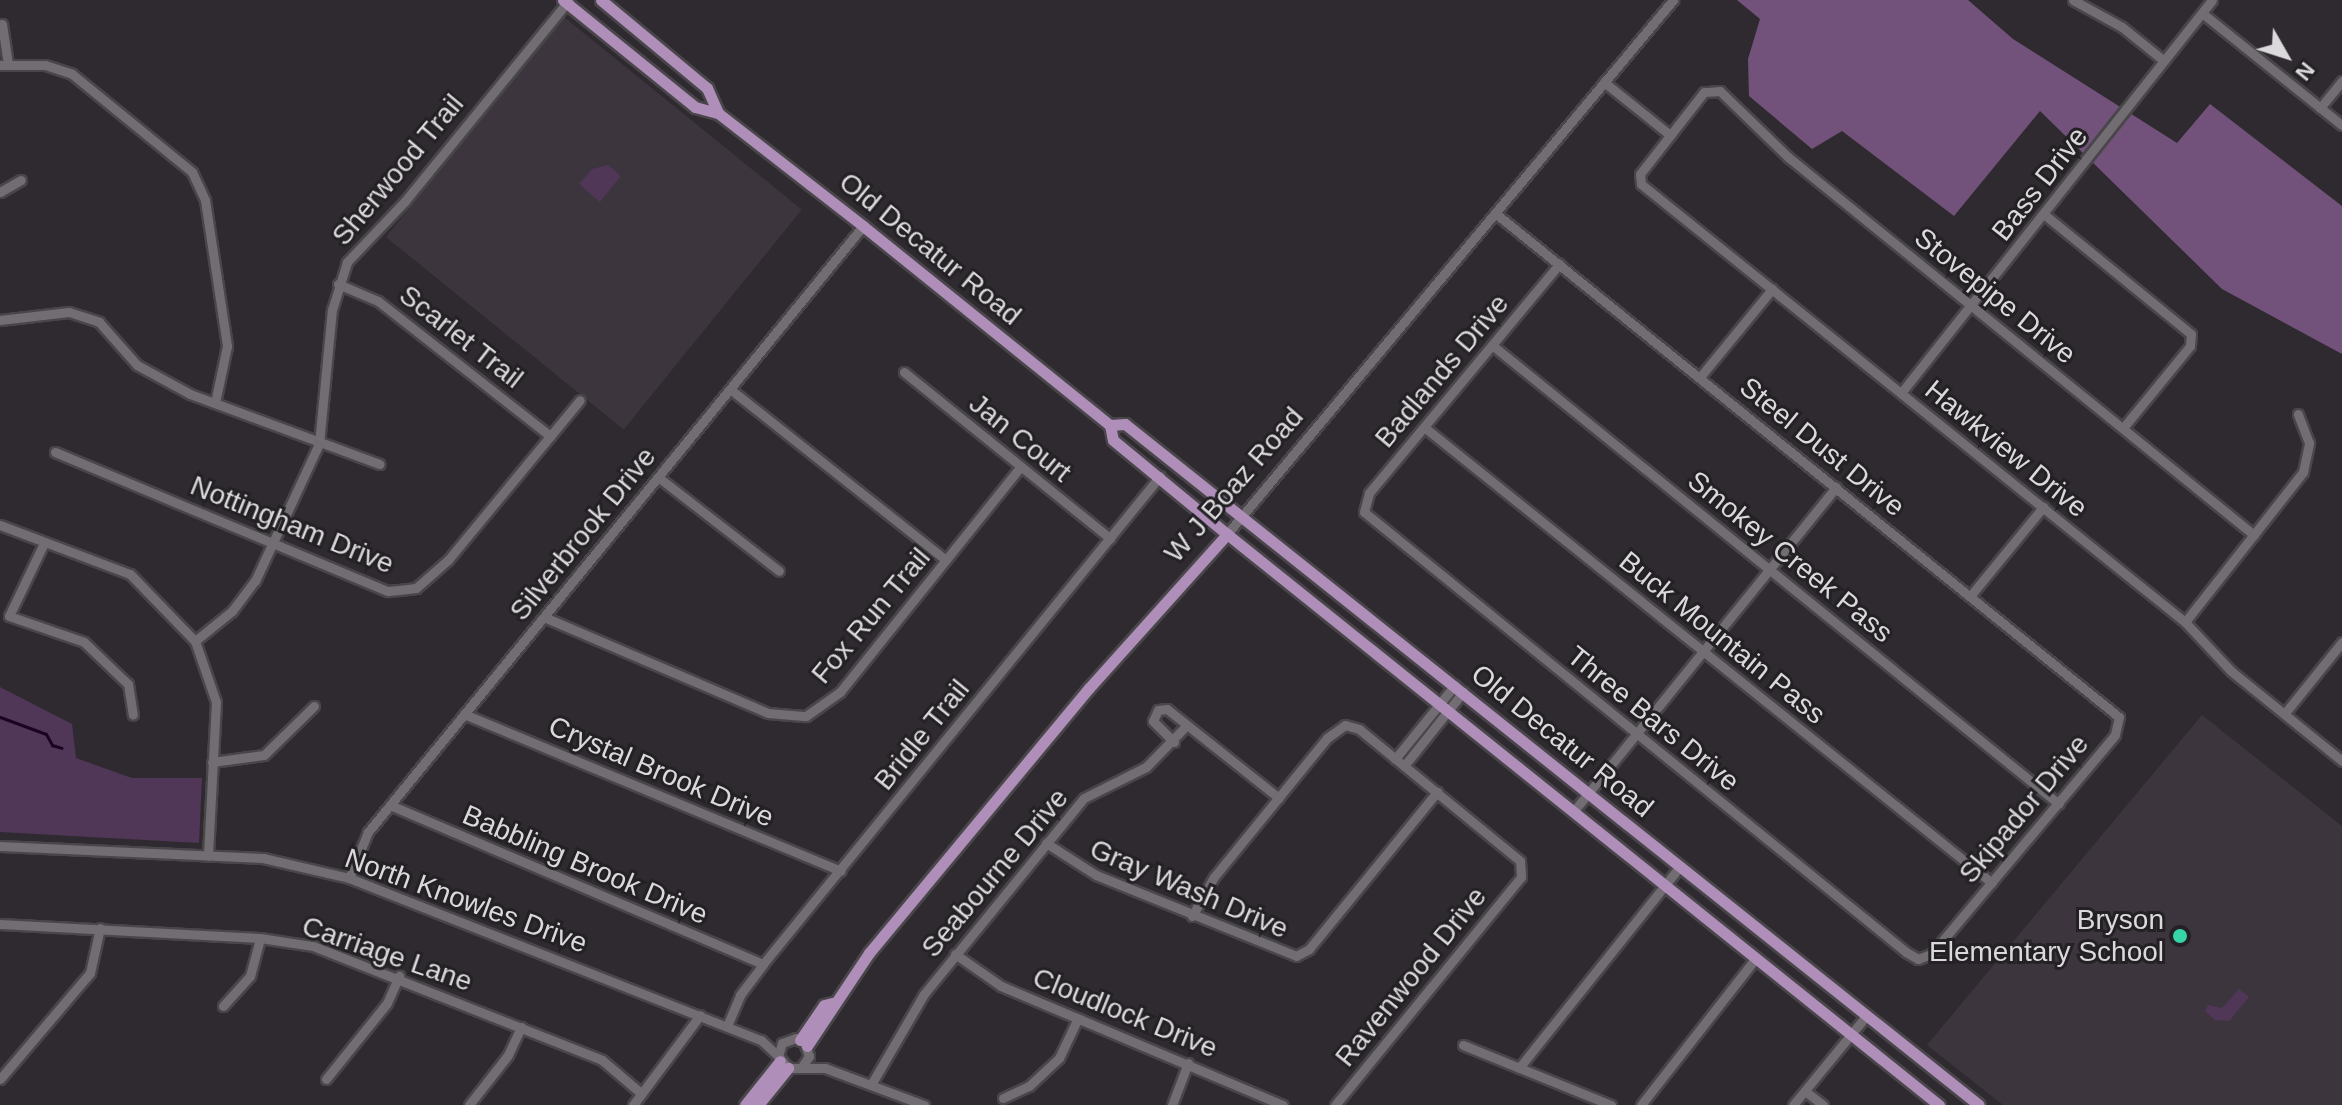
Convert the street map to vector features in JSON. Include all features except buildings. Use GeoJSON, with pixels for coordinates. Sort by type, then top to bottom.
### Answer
{"type":"FeatureCollection","features":[{"type":"Feature","properties":{"kind":"main road","name":"Old Decatur Road"},"geometry":{"type":"LineString","coordinates":[[601,0],[707,88],[718,113]]}},
{"type":"Feature","properties":{"kind":"main road","name":"Old Decatur Road"},"geometry":{"type":"LineString","coordinates":[[566,1],[695,107],[718,113],[863,226],[1110,425],[1113,440],[1227,534],[1939,1105]]}},
{"type":"Feature","properties":{"kind":"main road","name":"Old Decatur Road"},"geometry":{"type":"LineString","coordinates":[[1110,425],[1125,424],[1979,1105]]}},
{"type":"Feature","properties":{"kind":"main road","name":"W J Boaz Road"},"geometry":{"type":"LineString","coordinates":[[805,1046],[824,1005],[833,1003],[1089,688],[1227,534]]}},
{"type":"Feature","properties":{"kind":"main road"},"geometry":{"type":"LineString","coordinates":[[745,1105],[782,1062]]}},
{"type":"Feature","properties":{"kind":"main road"},"geometry":{"type":"LineString","coordinates":[[758,1105],[782,1062]]}},
{"type":"Feature","properties":{"kind":"street","name":"W J Boaz Road"},"geometry":{"type":"LineString","coordinates":[[1227,534],[1673,0]]}},
{"type":"Feature","properties":{"kind":"street"},"geometry":{"type":"LineString","coordinates":[[2073,0],[2122,27],[2163,60]]}},
{"type":"Feature","properties":{"kind":"street","name":"Bass Drive"},"geometry":{"type":"LineString","coordinates":[[1901,393],[2045,215],[2212,0]]}},
{"type":"Feature","properties":{"kind":"street","name":"Sherwood Trail"},"geometry":{"type":"LineString","coordinates":[[195,641],[232,611],[255,581],[319,444],[338,284],[361,242],[405,201],[566,1]]}},
{"type":"Feature","properties":{"kind":"street"},"geometry":{"type":"LineString","coordinates":[[2202,13],[2342,125]]}},
{"type":"Feature","properties":{"kind":"street"},"geometry":{"type":"LineString","coordinates":[[2,24],[4,65],[45,65],[72,74],[172,152],[197,179],[220,279],[227,346],[215,403]]}},
{"type":"Feature","properties":{"kind":"street"},"geometry":{"type":"LineString","coordinates":[[2320,108],[2342,81]]}},
{"type":"Feature","properties":{"kind":"street"},"geometry":{"type":"LineString","coordinates":[[1604,82],[1670,135]]}},
{"type":"Feature","properties":{"kind":"street","name":"Stovepipe Drive"},"geometry":{"type":"LineString","coordinates":[[1670,135],[1712,88],[1972,306],[2254,535]]}},
{"type":"Feature","properties":{"kind":"street","name":"Hawkview Drive"},"geometry":{"type":"LineString","coordinates":[[1670,135],[1639,177],[1772,289],[2185,622],[2215,656],[2342,761]]}},
{"type":"Feature","properties":{"kind":"street"},"geometry":{"type":"LineString","coordinates":[[0,192],[21,180]]}},
{"type":"Feature","properties":{"kind":"street","name":"Steel Dust Drive"},"geometry":{"type":"LineString","coordinates":[[1495,213],[2119,717]]}},
{"type":"Feature","properties":{"kind":"street"},"geometry":{"type":"LineString","coordinates":[[2045,215],[2192,338],[2123,428]]}},
{"type":"Feature","properties":{"kind":"street","name":"Silverbrook Drive"},"geometry":{"type":"LineString","coordinates":[[349,878],[368,832],[863,226]]}},
{"type":"Feature","properties":{"kind":"street","name":"Badlands Drive"},"geometry":{"type":"LineString","coordinates":[[1363,507],[1424,427],[1559,264]]}},
{"type":"Feature","properties":{"kind":"street","name":"Scarlet Trail"},"geometry":{"type":"LineString","coordinates":[[338,284],[378,301],[550,436]]}},
{"type":"Feature","properties":{"kind":"street"},"geometry":{"type":"LineString","coordinates":[[1700,377],[1772,289]]}},
{"type":"Feature","properties":{"kind":"street"},"geometry":{"type":"LineString","coordinates":[[0,320],[69,312],[99,322],[137,365],[215,403],[379,464]]}},
{"type":"Feature","properties":{"kind":"street","name":"Smokey Creek Pass"},"geometry":{"type":"LineString","coordinates":[[1492,345],[2059,804]]}},
{"type":"Feature","properties":{"kind":"street","name":"Jan Court"},"geometry":{"type":"LineString","coordinates":[[904,372],[1110,538]]}},
{"type":"Feature","properties":{"kind":"street"},"geometry":{"type":"LineString","coordinates":[[730,389],[946,560]]}},
{"type":"Feature","properties":{"kind":"street","name":"Nottingham Drive"},"geometry":{"type":"LineString","coordinates":[[55,452],[388,591],[416,588],[448,560],[580,400]]}},
{"type":"Feature","properties":{"kind":"street"},"geometry":{"type":"LineString","coordinates":[[2185,622],[2254,535],[2306,462],[2309,443],[2298,414]]}},
{"type":"Feature","properties":{"kind":"street","name":"Buck Mountain Pass"},"geometry":{"type":"LineString","coordinates":[[1424,427],[1992,883]]}},
{"type":"Feature","properties":{"kind":"street","name":"Fox Run Trail"},"geometry":{"type":"LineString","coordinates":[[544,617],[768,713],[806,716],[840,692],[1020,467]]}},
{"type":"Feature","properties":{"kind":"street","name":"Bridle Trail"},"geometry":{"type":"LineString","coordinates":[[727,1026],[740,995],[763,964],[1160,476]]}},
{"type":"Feature","properties":{"kind":"street"},"geometry":{"type":"LineString","coordinates":[[658,477],[779,571]]}},
{"type":"Feature","properties":{"kind":"street"},"geometry":{"type":"LineString","coordinates":[[1573,812],[1836,487]]}},
{"type":"Feature","properties":{"kind":"street","name":"Three Bars Drive"},"geometry":{"type":"LineString","coordinates":[[1363,507],[1636,734],[1906,952],[1921,959]]}},
{"type":"Feature","properties":{"kind":"street"},"geometry":{"type":"LineString","coordinates":[[1971,595],[2043,507]]}},
{"type":"Feature","properties":{"kind":"street"},"geometry":{"type":"LineString","coordinates":[[0,525],[130,574],[195,641],[216,702],[208,856]]}},
{"type":"Feature","properties":{"kind":"street"},"geometry":{"type":"LineString","coordinates":[[44,543],[9,616],[84,642],[128,684],[133,715]]}},
{"type":"Feature","properties":{"kind":"street"},"geometry":{"type":"LineString","coordinates":[[2285,713],[2342,642]]}},
{"type":"Feature","properties":{"kind":"street"},"geometry":{"type":"LineString","coordinates":[[1395,759],[1459,689]]}},
{"type":"Feature","properties":{"kind":"street"},"geometry":{"type":"LineString","coordinates":[[212,762],[264,755],[314,706]]}},
{"type":"Feature","properties":{"kind":"street"},"geometry":{"type":"LineString","coordinates":[[1404,766],[1443,708]]}},
{"type":"Feature","properties":{"kind":"street"},"geometry":{"type":"LineString","coordinates":[[1174,742],[1153,721],[1155,714],[1167,709],[1279,798]]}},
{"type":"Feature","properties":{"kind":"street","name":"Crystal Brook Drive"},"geometry":{"type":"LineString","coordinates":[[464,714],[841,871]]}},
{"type":"Feature","properties":{"kind":"street","name":"Skipador Drive"},"geometry":{"type":"LineString","coordinates":[[1921,959],[1937,948],[2059,804],[2115,735],[2119,717]]}},
{"type":"Feature","properties":{"kind":"street"},"geometry":{"type":"LineString","coordinates":[[1192,916],[1207,887],[1333,731],[1345,725],[1437,792]]}},
{"type":"Feature","properties":{"kind":"street","name":"Seabourne Drive"},"geometry":{"type":"LineString","coordinates":[[872,1083],[910,1013],[1084,798],[1146,767],[1174,742],[1186,726]]}},
{"type":"Feature","properties":{"kind":"street","name":"Gray Wash Drive"},"geometry":{"type":"LineString","coordinates":[[1046,843],[1085,870],[1290,956],[1305,953],[1437,792]]}},
{"type":"Feature","properties":{"kind":"street","name":"Ravenwood Drive"},"geometry":{"type":"LineString","coordinates":[[1335,1105],[1521,877],[1520,861],[1437,792]]}},
{"type":"Feature","properties":{"kind":"street","name":"Babbling Brook Drive"},"geometry":{"type":"LineString","coordinates":[[390,805],[763,964]]}},
{"type":"Feature","properties":{"kind":"street","name":"North Knowles Drive"},"geometry":{"type":"LineString","coordinates":[[0,846],[263,858],[349,878],[761,1040],[786,1040],[805,1046]]}},
{"type":"Feature","properties":{"kind":"street"},"geometry":{"type":"LineString","coordinates":[[1519,1068],[1680,866]]}},
{"type":"Feature","properties":{"kind":"street","name":"Carriage Lane"},"geometry":{"type":"LineString","coordinates":[[0,924],[260,938],[313,946],[399,976],[602,1060],[642,1094]]}},
{"type":"Feature","properties":{"kind":"street"},"geometry":{"type":"LineString","coordinates":[[0,1079],[90,973],[100,928]]}},
{"type":"Feature","properties":{"kind":"street"},"geometry":{"type":"LineString","coordinates":[[223,1006],[250,976],[260,938]]}},
{"type":"Feature","properties":{"kind":"street","name":"Cloudlock Drive"},"geometry":{"type":"LineString","coordinates":[[955,954],[988,979],[1283,1105]]}},
{"type":"Feature","properties":{"kind":"street"},"geometry":{"type":"LineString","coordinates":[[1641,1105],[1756,958]]}},
{"type":"Feature","properties":{"kind":"street"},"geometry":{"type":"LineString","coordinates":[[326,1079],[387,1003],[399,976]]}},
{"type":"Feature","properties":{"kind":"street"},"geometry":{"type":"LineString","coordinates":[[633,1105],[700,1015]]}},
{"type":"Feature","properties":{"kind":"street"},"geometry":{"type":"LineString","coordinates":[[1793,1105],[1866,1016]]}},
{"type":"Feature","properties":{"kind":"street"},"geometry":{"type":"LineString","coordinates":[[1003,1098],[1029,1086],[1059,1058],[1078,1018]]}},
{"type":"Feature","properties":{"kind":"street"},"geometry":{"type":"LineString","coordinates":[[469,1105],[508,1055],[521,1027]]}},
{"type":"Feature","properties":{"kind":"street","name":"North Knowles Drive"},"geometry":{"type":"LineString","coordinates":[[761,1040],[782,1062]]}},
{"type":"Feature","properties":{"kind":"street"},"geometry":{"type":"LineString","coordinates":[[786,1040],[782,1062],[825,1068],[872,1083],[924,1105]]}},
{"type":"Feature","properties":{"kind":"street"},"geometry":{"type":"LineString","coordinates":[[1463,1045],[1611,1105]]}},
{"type":"Feature","properties":{"kind":"street"},"geometry":{"type":"LineString","coordinates":[[805,1046],[825,1068]]}},
{"type":"Feature","properties":{"kind":"street"},"geometry":{"type":"LineString","coordinates":[[803,1065],[805,1046]]}},
{"type":"Feature","properties":{"kind":"street"},"geometry":{"type":"LineString","coordinates":[[1172,1105],[1188,1063]]}},
{"type":"Feature","properties":{"kind":"street"},"geometry":{"type":"LineString","coordinates":[[1805,1091],[1823,1105]]}},
{"type":"Feature","properties":{"kind":"shaded area"},"geometry":{"type":"Polygon","coordinates":[[[1737,0],[1968,0],[2013,39],[2177,143],[2210,104],[2342,206],[2342,354],[2222,289],[2040,111],[1954,216],[1842,131],[1812,149],[1749,96],[1748,59],[1760,19],[1737,0]]]}},
{"type":"Feature","properties":{"kind":"shaded area"},"geometry":{"type":"Polygon","coordinates":[[[564,17],[802,210],[624,430],[386,237],[564,17]]]}},
{"type":"Feature","properties":{"kind":"shaded area"},"geometry":{"type":"Polygon","coordinates":[[[608,165],[621,176],[600,202],[579,184],[592,169],[608,165]]]}},
{"type":"Feature","properties":{"kind":"shaded area"},"geometry":{"type":"Polygon","coordinates":[[[0,687],[72,724],[76,758],[132,778],[202,778],[199,843],[0,832],[0,687]]]}},
{"type":"Feature","properties":{"kind":"shaded area","name":"Bryson Elementary School"},"geometry":{"type":"Polygon","coordinates":[[[2202,715],[2342,826],[2342,1105],[2003,1105],[1927,1045],[2202,715]]]}},
{"type":"Feature","properties":{"kind":"shaded area"},"geometry":{"type":"Polygon","coordinates":[[[2239,989],[2249,997],[2229,1021],[2215,1020],[2205,1011],[2208,1005],[2222,1008],[2239,989]]]}},
{"type":"Feature","properties":{"kind":"waterway"},"geometry":{"type":"LineString","coordinates":[[0,717],[46,734],[52,745],[62,748]]}},
{"type":"Feature","properties":{"kind":"place","name":"Bryson Elementary School"},"geometry":{"type":"Point","coordinates":[2180,936]}}]}
